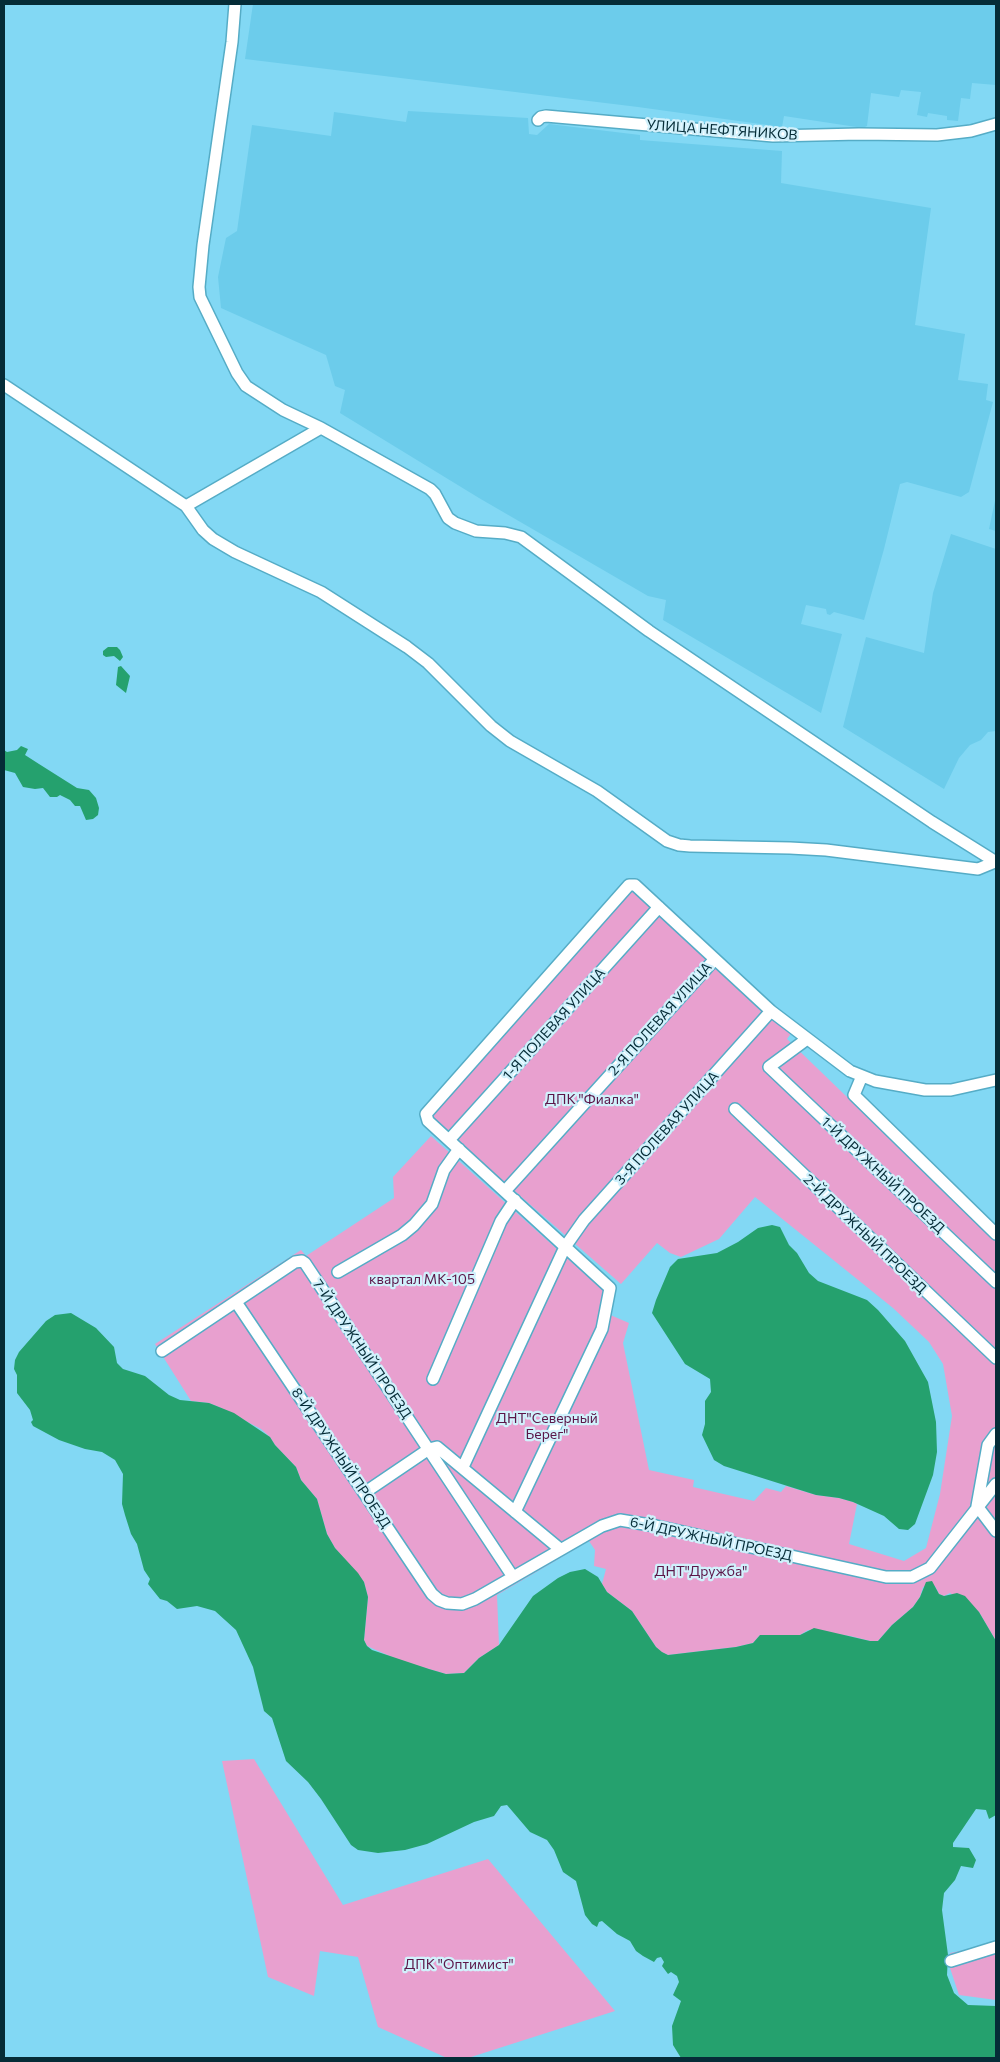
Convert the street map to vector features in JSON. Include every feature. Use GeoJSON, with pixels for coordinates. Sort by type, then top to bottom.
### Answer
{"type":"FeatureCollection","features":[{"type":"Feature","properties":{"kind":"street"},"geometry":{"type":"LineString","coordinates":[[235,4],[232,42],[202,244],[199,287],[200,296],[237,373],[246,386],[283,410],[321,428],[430,489],[436,494],[448,518],[455,523],[476,531],[506,532],[521,537],[649,631],[932,822],[996,862]]}},
{"type":"Feature","properties":{"kind":"street","name":"УЛИЦА НЕФТЯНИКОВ"},"geometry":{"type":"LineString","coordinates":[[538,120],[546,116],[773,136],[937,135],[971,131],[996,124]]}},
{"type":"Feature","properties":{"kind":"street"},"geometry":{"type":"LineString","coordinates":[[4,385],[186,506],[203,530],[213,539],[235,552],[321,592],[407,647],[428,663],[491,726],[510,740],[597,791],[667,841],[690,846],[826,850],[978,869],[996,862]]}},
{"type":"Feature","properties":{"kind":"street"},"geometry":{"type":"LineString","coordinates":[[186,506],[321,428]]}},
{"type":"Feature","properties":{"kind":"street"},"geometry":{"type":"LineString","coordinates":[[515,1512],[602,1329],[610,1288],[428,1121],[426,1117],[428,1110],[629,885],[635,885],[771,1011],[837,1063],[862,1076],[892,1085],[939,1090],[968,1087],[996,1080]]}},
{"type":"Feature","properties":{"kind":"street","name":"1-Я ПОЛЕВАЯ УЛИЦА"},"geometry":{"type":"LineString","coordinates":[[449,1140],[659,908]]}},
{"type":"Feature","properties":{"kind":"street","name":"2-Я ПОЛЕВАЯ УЛИЦА"},"geometry":{"type":"LineString","coordinates":[[505,1191],[715,959]]}},
{"type":"Feature","properties":{"kind":"street","name":"3-Я ПОЛЕВАЯ УЛИЦА"},"geometry":{"type":"LineString","coordinates":[[463,1467],[565,1247],[584,1220],[771,1011]]}},
{"type":"Feature","properties":{"kind":"street","name":"1-Й ДРУЖНЫЙ ПРОЕЗД"},"geometry":{"type":"LineString","coordinates":[[807,1039],[769,1067],[996,1282]]}},
{"type":"Feature","properties":{"kind":"street"},"geometry":{"type":"LineString","coordinates":[[862,1076],[854,1095],[996,1234]]}},
{"type":"Feature","properties":{"kind":"street","name":"2-Й ДРУЖНЫЙ ПРОЕЗД"},"geometry":{"type":"LineString","coordinates":[[735,1110],[996,1358]]}},
{"type":"Feature","properties":{"kind":"street"},"geometry":{"type":"LineString","coordinates":[[338,1272],[402,1235],[414,1225],[432,1204],[444,1170],[459,1149]]}},
{"type":"Feature","properties":{"kind":"street"},"geometry":{"type":"LineString","coordinates":[[433,1379],[501,1220],[515,1200]]}},
{"type":"Feature","properties":{"kind":"street","name":"7-Й ДРУЖНЫЙ ПРОЕЗД"},"geometry":{"type":"LineString","coordinates":[[162,1351],[295,1262],[302,1261],[513,1576]]}},
{"type":"Feature","properties":{"kind":"street","name":"8-Й ДРУЖНЫЙ ПРОЕЗД"},"geometry":{"type":"LineString","coordinates":[[236,1302],[432,1594],[439,1600],[454,1604]]}},
{"type":"Feature","properties":{"kind":"street"},"geometry":{"type":"LineString","coordinates":[[996,1434],[988,1445],[977,1506],[996,1531]]}},
{"type":"Feature","properties":{"kind":"street"},"geometry":{"type":"LineString","coordinates":[[364,1493],[429,1449],[434,1447],[441,1449],[560,1549]]}},
{"type":"Feature","properties":{"kind":"street"},"geometry":{"type":"LineString","coordinates":[[977,1506],[996,1484]]}},
{"type":"Feature","properties":{"kind":"street","name":"6-Й ДРУЖНЫЙ ПРОЕЗД"},"geometry":{"type":"LineString","coordinates":[[454,1604],[475,1600],[513,1576],[610,1522],[628,1520],[886,1577],[912,1577],[926,1571],[977,1506]]}},
{"type":"Feature","properties":{"kind":"street"},"geometry":{"type":"LineString","coordinates":[[951,1961],[996,1947]]}},
{"type":"Feature","properties":{"kind":"shaded area"},"geometry":{"type":"Polygon","coordinates":[[[253,4],[996,4],[996,85],[972,83],[970,99],[961,98],[958,121],[947,120],[947,116],[928,113],[927,117],[917,115],[921,92],[901,90],[899,97],[871,93],[867,126],[863,128],[784,116],[782,127],[638,107],[245,59],[253,4]]]}},
{"type":"Feature","properties":{"kind":"shaded area"},"geometry":{"type":"Polygon","coordinates":[[[408,111],[528,118],[529,134],[537,135],[549,124],[640,135],[640,140],[782,151],[781,183],[931,208],[915,325],[965,334],[958,380],[988,384],[986,400],[993,402],[969,492],[961,497],[907,482],[900,484],[864,620],[834,612],[830,615],[827,614],[826,609],[806,605],[801,624],[842,634],[821,713],[663,620],[666,600],[648,596],[479,498],[340,413],[345,390],[335,386],[326,355],[221,308],[218,277],[226,238],[237,231],[252,125],[331,136],[334,112],[406,122],[408,111]]]}},
{"type":"Feature","properties":{"kind":"shaded area"},"geometry":{"type":"Polygon","coordinates":[[[996,496],[996,531],[989,529],[996,496]]]}},
{"type":"Feature","properties":{"kind":"shaded area"},"geometry":{"type":"Polygon","coordinates":[[[951,534],[996,549],[996,731],[988,732],[981,740],[970,745],[959,758],[944,789],[843,727],[866,637],[924,653],[933,593],[951,534]]]}},
{"type":"Feature","properties":{"kind":"shaded area"},"geometry":{"type":"Polygon","coordinates":[[[108,647],[117,647],[120,650],[123,657],[120,661],[114,656],[106,657],[103,655],[103,651],[108,647]]]}},
{"type":"Feature","properties":{"kind":"shaded area"},"geometry":{"type":"Polygon","coordinates":[[[121,666],[130,676],[126,693],[116,685],[118,667],[121,666]]]}},
{"type":"Feature","properties":{"kind":"shaded area"},"geometry":{"type":"Polygon","coordinates":[[[21,746],[28,749],[25,755],[77,788],[89,790],[96,798],[99,808],[98,815],[93,819],[86,820],[80,806],[75,806],[70,800],[60,795],[50,797],[43,788],[23,787],[15,773],[4,770],[4,750],[7,752],[17,750],[21,746]]]}},
{"type":"Feature","properties":{"kind":"shaded area"},"geometry":{"type":"Polygon","coordinates":[[[772,1225],[780,1227],[789,1245],[797,1253],[809,1273],[818,1281],[867,1300],[878,1310],[905,1341],[928,1382],[936,1422],[937,1452],[933,1475],[915,1524],[908,1530],[899,1529],[884,1516],[853,1502],[816,1495],[724,1466],[714,1460],[702,1435],[705,1424],[705,1401],[711,1392],[710,1379],[685,1364],[652,1313],[656,1300],[670,1267],[678,1259],[717,1253],[738,1242],[758,1228],[772,1225]]]}},
{"type":"Feature","properties":{"kind":"shaded area"},"geometry":{"type":"Polygon","coordinates":[[[71,1313],[96,1328],[114,1347],[117,1363],[123,1369],[145,1376],[169,1395],[180,1400],[209,1403],[234,1413],[270,1437],[296,1467],[301,1480],[317,1499],[327,1534],[335,1548],[364,1582],[368,1597],[364,1640],[367,1646],[372,1650],[429,1669],[446,1674],[464,1673],[479,1658],[499,1645],[533,1596],[558,1578],[570,1572],[585,1569],[598,1577],[607,1592],[632,1611],[656,1647],[668,1655],[736,1647],[753,1643],[760,1635],[800,1635],[814,1628],[870,1641],[878,1641],[892,1625],[913,1607],[920,1597],[926,1582],[932,1581],[939,1594],[944,1596],[957,1593],[965,1596],[979,1612],[996,1641],[996,1815],[989,1819],[986,1810],[976,1809],[953,1843],[953,1847],[969,1848],[976,1860],[973,1868],[961,1866],[955,1880],[944,1893],[942,1910],[948,1955],[947,1975],[954,1993],[968,2005],[996,2006],[996,2058],[681,2058],[673,2045],[672,2026],[681,2001],[673,1995],[679,1982],[677,1976],[671,1972],[668,1974],[662,1966],[664,1962],[661,1957],[657,1958],[654,1962],[636,1951],[630,1941],[617,1934],[602,1921],[599,1922],[597,1927],[592,1924],[585,1915],[576,1881],[563,1872],[554,1850],[547,1840],[530,1832],[507,1805],[501,1806],[494,1816],[474,1822],[427,1844],[405,1850],[378,1853],[358,1850],[351,1845],[308,1782],[286,1761],[272,1718],[264,1711],[253,1667],[236,1630],[215,1611],[197,1606],[177,1609],[167,1601],[160,1599],[148,1584],[150,1579],[144,1570],[137,1544],[131,1534],[122,1504],[123,1474],[115,1460],[102,1452],[85,1449],[59,1440],[33,1426],[30,1410],[17,1393],[17,1375],[14,1369],[15,1360],[19,1352],[46,1321],[55,1315],[71,1313]]]}},
{"type":"Feature","properties":{"kind":"green space"},"geometry":{"type":"Polygon","coordinates":[[[628,880],[792,1032],[787,1039],[996,1241],[996,1641],[979,1612],[950,1593],[944,1596],[939,1594],[935,1586],[923,1587],[920,1597],[913,1607],[892,1625],[878,1641],[808,1630],[800,1635],[760,1635],[753,1643],[736,1647],[668,1655],[656,1647],[632,1611],[607,1592],[602,1584],[606,1569],[594,1566],[595,1550],[589,1541],[497,1595],[499,1645],[479,1658],[464,1673],[446,1674],[401,1661],[367,1646],[364,1640],[368,1597],[364,1582],[335,1548],[327,1534],[317,1499],[301,1480],[296,1467],[261,1429],[209,1403],[191,1401],[155,1344],[301,1250],[306,1256],[394,1198],[393,1177],[431,1136],[606,1293],[601,1311],[629,1323],[623,1343],[649,1470],[694,1480],[693,1487],[754,1501],[766,1488],[781,1492],[786,1486],[816,1495],[839,1498],[857,1504],[849,1544],[904,1561],[926,1548],[940,1494],[952,1416],[943,1364],[929,1342],[893,1308],[755,1197],[719,1239],[681,1257],[670,1253],[657,1243],[621,1284],[422,1110],[628,880]]]}},
{"type":"Feature","properties":{"kind":"green space","name":"ДПК \"Оптимист\""},"geometry":{"type":"Polygon","coordinates":[[[254,1759],[343,1905],[488,1859],[615,2011],[468,2058],[447,2058],[378,2027],[358,1957],[320,1951],[314,1996],[268,1977],[222,1761],[254,1759]]]}},
{"type":"Feature","properties":{"kind":"green space"},"geometry":{"type":"Polygon","coordinates":[[[996,1942],[996,2000],[959,1995],[949,1965],[950,1953],[996,1942]]]}},
{"type":"Feature","properties":{"kind":"park label","name":"ДПК \"Фиалка\""},"geometry":{"type":"Point","coordinates":[592,1099]}},
{"type":"Feature","properties":{"kind":"park label","name":"квартал МК-105"},"geometry":{"type":"Point","coordinates":[422,1279]}},
{"type":"Feature","properties":{"kind":"park label","name":"ДНТ\"Северный Берег\""},"geometry":{"type":"Point","coordinates":[547,1426]}},
{"type":"Feature","properties":{"kind":"park label","name":"ДНТ\"Дружба\""},"geometry":{"type":"Point","coordinates":[701,1571]}}]}
